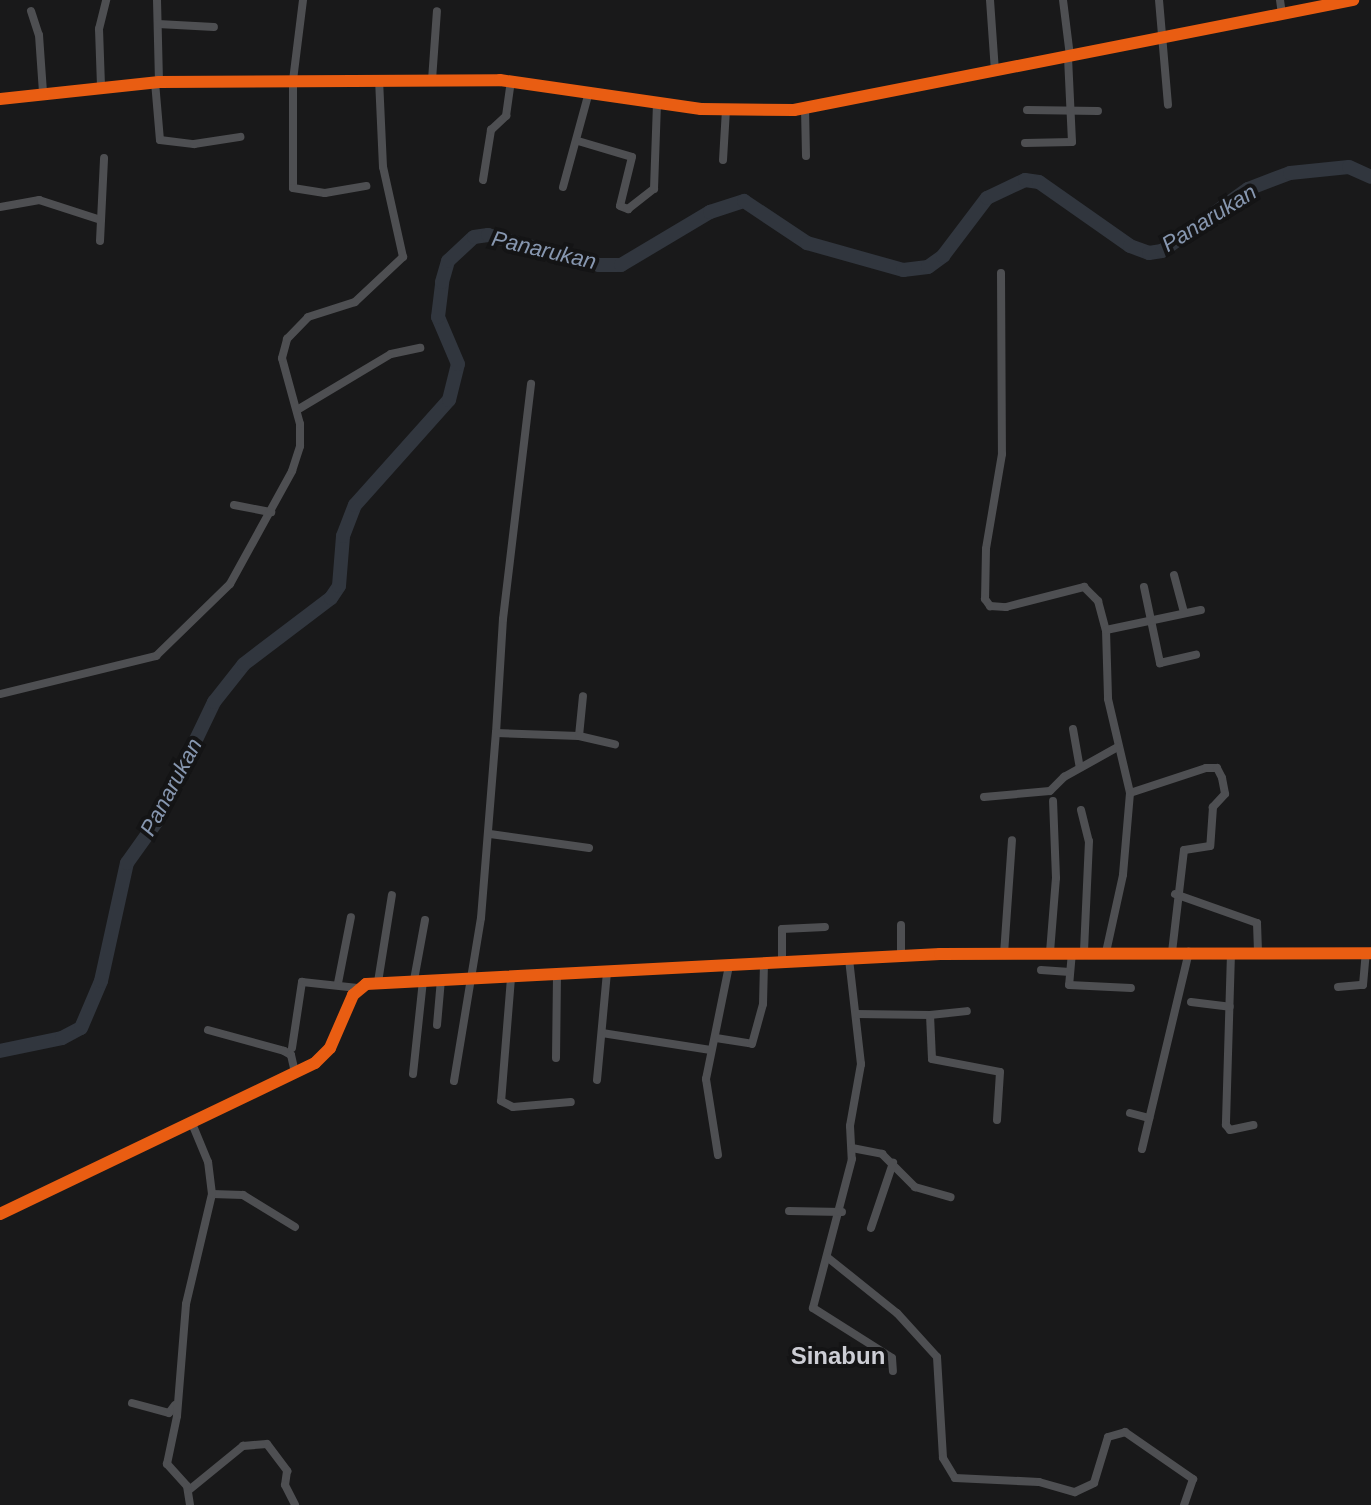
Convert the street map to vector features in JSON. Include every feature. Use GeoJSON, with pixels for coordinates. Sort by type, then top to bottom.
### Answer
{"type":"FeatureCollection","features":[{"type":"Feature","properties":{"kind":"street"},"geometry":{"type":"LineString","coordinates":[[101,86],[99,29],[106,0]]}},
{"type":"Feature","properties":{"kind":"street"},"geometry":{"type":"LineString","coordinates":[[157,0],[160,140],[194,144],[240,137]]}},
{"type":"Feature","properties":{"kind":"street"},"geometry":{"type":"LineString","coordinates":[[303,0],[293,80],[294,189],[325,193],[366,186]]}},
{"type":"Feature","properties":{"kind":"street"},"geometry":{"type":"LineString","coordinates":[[990,0],[995,71]]}},
{"type":"Feature","properties":{"kind":"street"},"geometry":{"type":"LineString","coordinates":[[1025,143],[1070,144],[1072,110],[1063,0]]}},
{"type":"Feature","properties":{"kind":"street"},"geometry":{"type":"LineString","coordinates":[[1159,0],[1168,105]]}},
{"type":"Feature","properties":{"kind":"street"},"geometry":{"type":"LineString","coordinates":[[1280,0],[1282,15]]}},
{"type":"Feature","properties":{"kind":"street"},"geometry":{"type":"LineString","coordinates":[[0,99],[157,82],[432,80],[511,81],[726,110],[805,108],[1353,0]]}},
{"type":"Feature","properties":{"kind":"street"},"geometry":{"type":"LineString","coordinates":[[31,11],[39,35],[43,92]]}},
{"type":"Feature","properties":{"kind":"street"},"geometry":{"type":"LineString","coordinates":[[432,80],[437,11]]}},
{"type":"Feature","properties":{"kind":"street"},"geometry":{"type":"LineString","coordinates":[[158,24],[214,27]]}},
{"type":"Feature","properties":{"kind":"street"},"geometry":{"type":"LineString","coordinates":[[0,694],[162,653],[225,592],[271,512],[298,454],[297,410],[282,358],[290,334],[308,317],[355,302],[403,257],[383,167],[379,80]]}},
{"type":"Feature","properties":{"kind":"street"},"geometry":{"type":"LineString","coordinates":[[483,180],[492,125],[506,116],[511,81]]}},
{"type":"Feature","properties":{"kind":"street"},"geometry":{"type":"LineString","coordinates":[[563,187],[589,92]]}},
{"type":"Feature","properties":{"kind":"street"},"geometry":{"type":"LineString","coordinates":[[578,141],[631,157],[620,206],[628,209],[654,189],[657,103]]}},
{"type":"Feature","properties":{"kind":"street"},"geometry":{"type":"LineString","coordinates":[[805,108],[806,156]]}},
{"type":"Feature","properties":{"kind":"street"},"geometry":{"type":"LineString","coordinates":[[723,160],[726,110]]}},
{"type":"Feature","properties":{"kind":"street"},"geometry":{"type":"LineString","coordinates":[[1027,110],[1098,111]]}},
{"type":"Feature","properties":{"kind":"street"},"geometry":{"type":"LineString","coordinates":[[100,241],[104,158]]}},
{"type":"Feature","properties":{"kind":"street"},"geometry":{"type":"LineString","coordinates":[[0,207],[39,200],[101,220]]}},
{"type":"Feature","properties":{"kind":"street"},"geometry":{"type":"LineString","coordinates":[[1001,273],[1002,454],[986,549],[985,599],[990,606],[1006,607],[1084,587],[1095,594],[1106,630],[1108,699],[1130,793],[1123,875],[1106,952]]}},
{"type":"Feature","properties":{"kind":"street"},"geometry":{"type":"LineString","coordinates":[[297,410],[391,354],[420,348]]}},
{"type":"Feature","properties":{"kind":"street"},"geometry":{"type":"LineString","coordinates":[[454,1081],[473,978],[490,834],[503,619],[531,384]]}},
{"type":"Feature","properties":{"kind":"street"},"geometry":{"type":"LineString","coordinates":[[234,505],[271,512]]}},
{"type":"Feature","properties":{"kind":"street"},"geometry":{"type":"LineString","coordinates":[[1174,575],[1184,613]]}},
{"type":"Feature","properties":{"kind":"street"},"geometry":{"type":"LineString","coordinates":[[1144,587],[1160,663],[1196,655]]}},
{"type":"Feature","properties":{"kind":"street"},"geometry":{"type":"LineString","coordinates":[[1106,630],[1201,610]]}},
{"type":"Feature","properties":{"kind":"street"},"geometry":{"type":"LineString","coordinates":[[579,736],[583,696]]}},
{"type":"Feature","properties":{"kind":"street"},"geometry":{"type":"LineString","coordinates":[[1073,729],[1080,767]]}},
{"type":"Feature","properties":{"kind":"street"},"geometry":{"type":"LineString","coordinates":[[496,733],[579,736],[615,744]]}},
{"type":"Feature","properties":{"kind":"street"},"geometry":{"type":"LineString","coordinates":[[984,797],[1050,791],[1080,767],[1118,747]]}},
{"type":"Feature","properties":{"kind":"street"},"geometry":{"type":"LineString","coordinates":[[1130,793],[1206,768],[1220,771],[1225,794],[1213,807],[1210,846],[1185,848],[1175,894],[1172,952]]}},
{"type":"Feature","properties":{"kind":"street"},"geometry":{"type":"LineString","coordinates":[[1050,952],[1056,878],[1053,801]]}},
{"type":"Feature","properties":{"kind":"street"},"geometry":{"type":"LineString","coordinates":[[1081,810],[1089,841],[1084,952]]}},
{"type":"Feature","properties":{"kind":"street"},"geometry":{"type":"LineString","coordinates":[[490,834],[589,848]]}},
{"type":"Feature","properties":{"kind":"street"},"geometry":{"type":"LineString","coordinates":[[1004,954],[1012,840]]}},
{"type":"Feature","properties":{"kind":"street"},"geometry":{"type":"LineString","coordinates":[[1175,894],[1257,923],[1258,953]]}},
{"type":"Feature","properties":{"kind":"street"},"geometry":{"type":"LineString","coordinates":[[378,982],[392,895]]}},
{"type":"Feature","properties":{"kind":"street"},"geometry":{"type":"LineString","coordinates":[[338,983],[351,917]]}},
{"type":"Feature","properties":{"kind":"street"},"geometry":{"type":"LineString","coordinates":[[413,1074],[425,920]]}},
{"type":"Feature","properties":{"kind":"street"},"geometry":{"type":"LineString","coordinates":[[901,925],[901,955]]}},
{"type":"Feature","properties":{"kind":"street"},"geometry":{"type":"LineString","coordinates":[[782,962],[782,929],[825,927]]}},
{"type":"Feature","properties":{"kind":"street"},"geometry":{"type":"LineString","coordinates":[[1072,952],[1071,986],[1131,988]]}},
{"type":"Feature","properties":{"kind":"street"},"geometry":{"type":"LineString","coordinates":[[1142,1149],[1189,952]]}},
{"type":"Feature","properties":{"kind":"street"},"geometry":{"type":"LineString","coordinates":[[1231,953],[1226,1125],[1230,1130],[1253,1125]]}},
{"type":"Feature","properties":{"kind":"street"},"geometry":{"type":"LineString","coordinates":[[292,1048],[302,982],[338,983],[358,988],[378,982],[511,978],[901,955],[1368,953],[1363,985],[1338,987]]}},
{"type":"Feature","properties":{"kind":"street"},"geometry":{"type":"LineString","coordinates":[[849,959],[861,1074],[850,1126],[852,1148],[842,1212],[814,1310],[892,1358],[893,1371]]}},
{"type":"Feature","properties":{"kind":"street"},"geometry":{"type":"LineString","coordinates":[[716,1038],[752,1044],[763,1004],[764,964]]}},
{"type":"Feature","properties":{"kind":"street"},"geometry":{"type":"LineString","coordinates":[[718,1155],[707,1093],[711,1050],[729,966]]}},
{"type":"Feature","properties":{"kind":"street"},"geometry":{"type":"LineString","coordinates":[[1041,970],[1070,972]]}},
{"type":"Feature","properties":{"kind":"street"},"geometry":{"type":"LineString","coordinates":[[597,1080],[607,973]]}},
{"type":"Feature","properties":{"kind":"street"},"geometry":{"type":"LineString","coordinates":[[556,1058],[557,975]]}},
{"type":"Feature","properties":{"kind":"street"},"geometry":{"type":"LineString","coordinates":[[511,978],[501,1101],[513,1107],[571,1102]]}},
{"type":"Feature","properties":{"kind":"street"},"geometry":{"type":"LineString","coordinates":[[437,1025],[441,979]]}},
{"type":"Feature","properties":{"kind":"street"},"geometry":{"type":"LineString","coordinates":[[0,1214],[295,1073],[330,1048],[358,988]]}},
{"type":"Feature","properties":{"kind":"street"},"geometry":{"type":"LineString","coordinates":[[1191,1002],[1230,1007]]}},
{"type":"Feature","properties":{"kind":"street"},"geometry":{"type":"LineString","coordinates":[[856,1014],[930,1015],[967,1011]]}},
{"type":"Feature","properties":{"kind":"street"},"geometry":{"type":"LineString","coordinates":[[930,1015],[932,1059],[1000,1072],[997,1120]]}},
{"type":"Feature","properties":{"kind":"street"},"geometry":{"type":"LineString","coordinates":[[208,1030],[284,1051],[291,1055],[295,1073]]}},
{"type":"Feature","properties":{"kind":"street"},"geometry":{"type":"LineString","coordinates":[[602,1033],[711,1050]]}},
{"type":"Feature","properties":{"kind":"street"},"geometry":{"type":"LineString","coordinates":[[1130,1113],[1149,1118]]}},
{"type":"Feature","properties":{"kind":"street"},"geometry":{"type":"LineString","coordinates":[[190,1505],[189,1490],[167,1466],[178,1400],[186,1304],[212,1194],[208,1162],[191,1121]]}},
{"type":"Feature","properties":{"kind":"street"},"geometry":{"type":"LineString","coordinates":[[852,1148],[882,1154],[915,1187],[951,1197]]}},
{"type":"Feature","properties":{"kind":"street"},"geometry":{"type":"LineString","coordinates":[[871,1228],[893,1163]]}},
{"type":"Feature","properties":{"kind":"street"},"geometry":{"type":"LineString","coordinates":[[212,1194],[243,1195],[295,1227]]}},
{"type":"Feature","properties":{"kind":"street"},"geometry":{"type":"LineString","coordinates":[[789,1211],[842,1212]]}},
{"type":"Feature","properties":{"kind":"street"},"geometry":{"type":"LineString","coordinates":[[827,1257],[897,1313],[937,1357],[943,1458],[955,1478],[1039,1482],[1075,1492],[1094,1483],[1108,1437],[1125,1432],[1193,1479],[1184,1505]]}},
{"type":"Feature","properties":{"kind":"street"},"geometry":{"type":"LineString","coordinates":[[132,1403],[170,1413],[178,1400]]}},
{"type":"Feature","properties":{"kind":"street"},"geometry":{"type":"LineString","coordinates":[[189,1490],[243,1447],[266,1444],[287,1471],[285,1487],[295,1505]]}},
{"type":"Feature","properties":{"kind":"waterway","name":"Panarukan"},"geometry":{"type":"LineString","coordinates":[[0,1051],[62,1038],[81,1028],[101,981],[127,863],[157,821],[214,702],[244,664],[331,598],[339,586],[343,536],[355,505],[449,400],[458,364],[438,317],[442,282],[448,261],[474,237],[488,235],[599,265],[621,265],[710,212],[744,201],[807,243],[903,270],[928,267],[943,256],[987,198],[1025,180],[1039,182],[1130,246],[1149,253],[1162,251],[1248,189],[1290,173],[1349,167],[1371,177]]}},
{"type":"Feature","properties":{"kind":"cycle path"},"geometry":{"type":"LineString","coordinates":[[0,99],[159,82],[500,80],[701,109],[794,110],[1353,0]]}},
{"type":"Feature","properties":{"kind":"cycle path"},"geometry":{"type":"LineString","coordinates":[[0,1214],[315,1063],[330,1048],[353,995],[366,984],[940,954],[1371,953]]}},
{"type":"Feature","properties":{"kind":"district","name":"Sinabun"},"geometry":{"type":"Point","coordinates":[838,1356]}}]}
